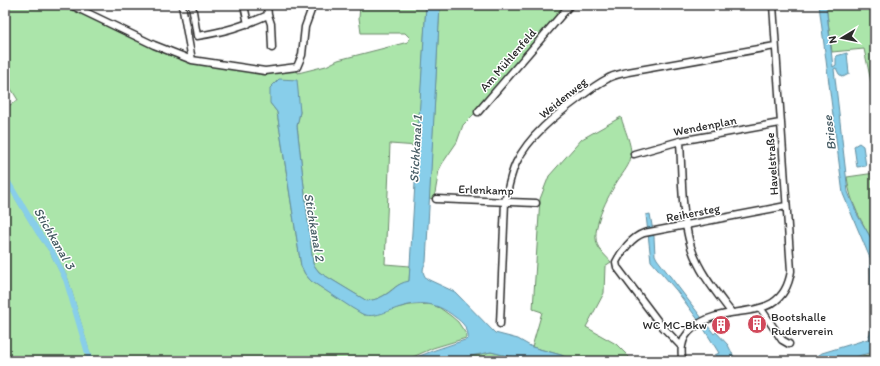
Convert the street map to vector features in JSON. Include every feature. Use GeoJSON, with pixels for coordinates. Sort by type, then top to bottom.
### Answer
{"type":"FeatureCollection","features":[{"type":"Feature","properties":{"kind":"street"},"geometry":{"type":"LineString","coordinates":[[70,5],[154,45],[192,60],[265,71],[297,67],[302,55],[306,27],[313,5]]}},
{"type":"Feature","properties":{"kind":"street"},"geometry":{"type":"LineString","coordinates":[[182,5],[192,60]]}},
{"type":"Feature","properties":{"kind":"street"},"geometry":{"type":"LineString","coordinates":[[192,5],[197,36],[225,32],[268,15]]}},
{"type":"Feature","properties":{"kind":"street"},"geometry":{"type":"LineString","coordinates":[[244,5],[248,24]]}},
{"type":"Feature","properties":{"kind":"street"},"geometry":{"type":"LineString","coordinates":[[267,5],[271,24],[272,48]]}},
{"type":"Feature","properties":{"kind":"street","name":"Am Mühlenfeld"},"geometry":{"type":"LineString","coordinates":[[478,112],[570,5]]}},
{"type":"Feature","properties":{"kind":"street","name":"Havelstraße"},"geometry":{"type":"LineString","coordinates":[[681,346],[687,334],[706,319],[731,312],[761,309],[778,300],[789,282],[791,271],[773,5]]}},
{"type":"Feature","properties":{"kind":"street","name":"Weidenweg"},"geometry":{"type":"LineString","coordinates":[[500,324],[505,202],[509,183],[516,163],[529,143],[558,113],[594,86],[608,78],[650,67],[775,46]]}},
{"type":"Feature","properties":{"kind":"street","name":"Wendenplan"},"geometry":{"type":"LineString","coordinates":[[634,154],[680,141],[780,123]]}},
{"type":"Feature","properties":{"kind":"street"},"geometry":{"type":"LineString","coordinates":[[680,141],[683,198],[686,225],[691,248],[706,278],[731,312]]}},
{"type":"Feature","properties":{"kind":"street","name":"Erlenkamp"},"geometry":{"type":"LineString","coordinates":[[436,199],[536,203]]}},
{"type":"Feature","properties":{"kind":"street","name":"Reihersteg"},"geometry":{"type":"LineString","coordinates":[[681,346],[660,324],[617,267],[616,262],[624,250],[636,238],[646,232],[786,206]]}},
{"type":"Feature","properties":{"kind":"street"},"geometry":{"type":"LineString","coordinates":[[761,309],[782,340],[789,344]]}},
{"type":"Feature","properties":{"kind":"street"},"geometry":{"type":"LineString","coordinates":[[681,346],[682,361]]}},
{"type":"Feature","properties":{"kind":"green space"},"geometry":{"type":"Polygon","coordinates":[[[5,5],[66,5],[153,47],[241,69],[297,68],[298,73],[326,66],[338,60],[408,42],[410,38],[405,33],[361,33],[359,18],[360,5],[426,5],[418,146],[390,144],[385,264],[410,266],[409,282],[398,285],[387,294],[379,298],[367,301],[319,272],[313,264],[297,126],[300,112],[299,108],[270,103],[277,112],[301,266],[305,274],[311,281],[364,315],[410,305],[430,304],[440,308],[458,322],[466,334],[466,338],[433,348],[404,361],[92,361],[68,279],[54,251],[40,232],[5,174],[5,108],[18,100],[5,79],[5,5]]]}},
{"type":"Feature","properties":{"kind":"green space"},"geometry":{"type":"Polygon","coordinates":[[[440,5],[567,5],[477,111],[463,125],[457,142],[439,170],[434,199],[429,198],[440,5]]]}},
{"type":"Feature","properties":{"kind":"green space"},"geometry":{"type":"Polygon","coordinates":[[[826,5],[875,5],[875,100],[864,49],[832,52],[826,5]]]}},
{"type":"Feature","properties":{"kind":"green space"},"geometry":{"type":"Polygon","coordinates":[[[621,117],[629,142],[631,156],[628,166],[618,180],[605,204],[598,223],[596,241],[600,250],[611,262],[605,266],[604,293],[586,327],[616,344],[633,361],[573,361],[561,355],[532,347],[542,312],[533,309],[540,199],[549,176],[582,139],[621,117]]]}},
{"type":"Feature","properties":{"kind":"green space"},"geometry":{"type":"Polygon","coordinates":[[[875,173],[875,245],[854,204],[847,177],[875,173]]]}},
{"type":"Feature","properties":{"kind":"green space"},"geometry":{"type":"Polygon","coordinates":[[[5,181],[37,234],[50,252],[64,280],[70,293],[89,361],[5,361],[5,181]]]}},
{"type":"Feature","properties":{"kind":"green space"},"geometry":{"type":"Polygon","coordinates":[[[491,352],[528,361],[446,361],[449,360],[491,352]]]}},
{"type":"Feature","properties":{"kind":"green space"},"geometry":{"type":"Polygon","coordinates":[[[875,354],[875,361],[851,361],[862,356],[875,354]]]}},
{"type":"Feature","properties":{"kind":"water"},"geometry":{"type":"Polygon","coordinates":[[[426,5],[440,5],[426,262],[423,273],[427,279],[455,292],[495,333],[518,339],[532,347],[561,355],[573,361],[528,361],[491,352],[446,361],[407,361],[468,339],[465,326],[440,307],[425,304],[409,305],[375,315],[363,314],[311,281],[301,266],[277,112],[270,103],[270,88],[279,79],[297,80],[300,112],[297,126],[313,264],[319,272],[367,301],[387,294],[398,285],[409,281],[426,5]]]}},
{"type":"Feature","properties":{"kind":"water"},"geometry":{"type":"Polygon","coordinates":[[[819,5],[826,5],[833,67],[836,65],[836,56],[847,53],[849,74],[843,77],[839,74],[836,68],[834,69],[848,192],[858,216],[875,245],[875,352],[861,355],[848,361],[810,361],[822,353],[868,339],[872,327],[870,258],[843,194],[819,5]]]}},
{"type":"Feature","properties":{"kind":"water"},"geometry":{"type":"Polygon","coordinates":[[[859,143],[863,146],[866,166],[857,167],[854,146],[859,143]]]}},
{"type":"Feature","properties":{"kind":"water"},"geometry":{"type":"Polygon","coordinates":[[[650,214],[655,255],[657,259],[714,334],[716,332],[728,345],[736,361],[718,361],[715,355],[719,353],[699,321],[676,290],[651,261],[646,215],[650,214]]]}},
{"type":"Feature","properties":{"kind":"waterway","name":"Stichkanal 3"},"geometry":{"type":"LineString","coordinates":[[5,177],[38,232],[52,251],[66,280],[90,361]]}},
{"type":"Feature","properties":{"kind":"place","name":"Bootshalle Ruderverein"},"geometry":{"type":"Point","coordinates":[757,324]}},
{"type":"Feature","properties":{"kind":"place","name":"WC MC-Bkw"},"geometry":{"type":"Point","coordinates":[721,325]}},
{"type":"Feature","properties":{"kind":"water label","name":"Briese"},"geometry":{"type":"Point","coordinates":[829,133]}},
{"type":"Feature","properties":{"kind":"water label","name":"Stichkanal 1"},"geometry":{"type":"Point","coordinates":[415,149]}},
{"type":"Feature","properties":{"kind":"water label","name":"Stichkanal 2"},"geometry":{"type":"Point","coordinates":[315,227]}}]}
